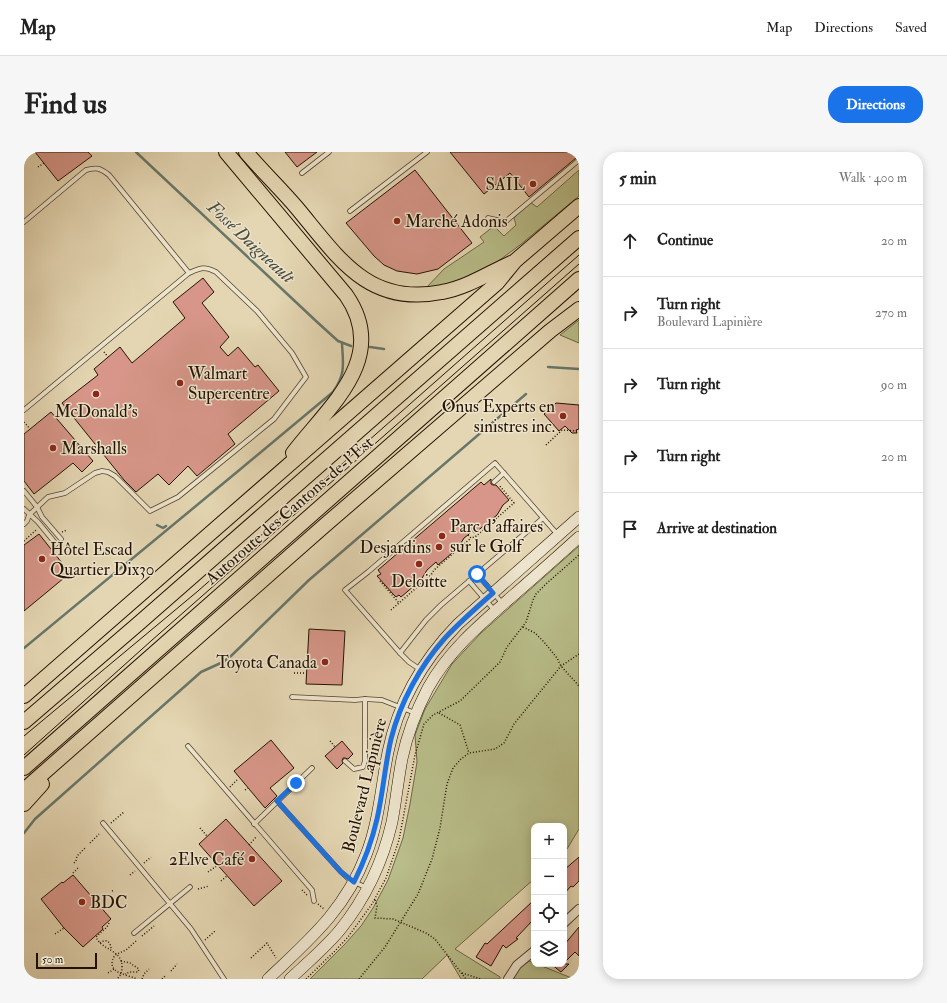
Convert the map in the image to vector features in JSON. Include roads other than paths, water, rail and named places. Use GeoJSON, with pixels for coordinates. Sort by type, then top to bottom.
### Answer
{"type":"FeatureCollection","features":[{"type":"Feature","properties":{"kind":"highway"},"geometry":{"type":"LineString","coordinates":[[226,152],[346,294],[356,314],[361,333],[359,359],[350,380],[331,408],[306,436],[272,480]]}},
{"type":"Feature","properties":{"kind":"highway"},"geometry":{"type":"LineString","coordinates":[[246,152],[286,195],[341,261],[357,275],[380,287],[409,294],[425,295],[441,293],[464,285],[515,261]]}},
{"type":"Feature","properties":{"kind":"highway"},"geometry":{"type":"LineString","coordinates":[[24,696],[497,283],[515,261],[579,206]]}},
{"type":"Feature","properties":{"kind":"highway","name":"Autoroute des Cantons-de-l'Est"},"geometry":{"type":"LineString","coordinates":[[24,722],[579,238]]}},
{"type":"Feature","properties":{"kind":"highway","name":"Autoroute des Cantons-de-l'Est"},"geometry":{"type":"LineString","coordinates":[[24,768],[579,279]]}},
{"type":"Feature","properties":{"kind":"highway"},"geometry":{"type":"LineString","coordinates":[[24,790],[324,526],[550,331],[579,304]]}},
{"type":"Feature","properties":{"kind":"highway"},"geometry":{"type":"LineString","coordinates":[[550,331],[579,309]]}},
{"type":"Feature","properties":{"kind":"highway"},"geometry":{"type":"LineString","coordinates":[[24,804],[85,736]]}},
{"type":"Feature","properties":{"kind":"main road","name":"Boulevard Lapinière"},"geometry":{"type":"LineString","coordinates":[[268,979],[323,926],[339,906],[354,882],[366,855],[377,819],[391,738],[402,708],[421,670],[443,640],[458,624],[579,517]]}},
{"type":"Feature","properties":{"kind":"main road","name":"Boulevard Lapinière"},"geometry":{"type":"LineString","coordinates":[[290,979],[339,931],[352,914],[378,866],[388,837],[393,815],[402,758],[408,734],[428,688],[448,658],[464,639],[579,537]]}},
{"type":"Feature","properties":{"kind":"street"},"geometry":{"type":"LineString","coordinates":[[567,920],[579,908]]}},
{"type":"Feature","properties":{"kind":"street"},"geometry":{"type":"LineString","coordinates":[[508,979],[517,965],[531,953]]}},
{"type":"Feature","properties":{"kind":"lane"},"geometry":{"type":"LineString","coordinates":[[302,173],[329,152]]}},
{"type":"Feature","properties":{"kind":"lane"},"geometry":{"type":"LineString","coordinates":[[350,211],[427,152]]}},
{"type":"Feature","properties":{"kind":"lane"},"geometry":{"type":"LineString","coordinates":[[488,218],[505,222],[579,160]]}},
{"type":"Feature","properties":{"kind":"lane"},"geometry":{"type":"LineString","coordinates":[[24,222],[86,170],[101,168],[109,175],[189,273]]}},
{"type":"Feature","properties":{"kind":"lane"},"geometry":{"type":"LineString","coordinates":[[24,410],[189,273],[202,267],[209,268],[216,272],[257,312],[292,353],[306,377],[274,419],[178,498],[150,511],[115,476],[108,472],[102,471],[95,473],[65,493],[48,497],[29,515],[24,524]]}},
{"type":"Feature","properties":{"kind":"lane"},"geometry":{"type":"LineString","coordinates":[[421,670],[409,662],[400,653],[345,590],[495,463],[559,536]]}},
{"type":"Feature","properties":{"kind":"lane"},"geometry":{"type":"LineString","coordinates":[[496,483],[504,473]]}},
{"type":"Feature","properties":{"kind":"lane"},"geometry":{"type":"LineString","coordinates":[[24,491],[37,507],[42,517],[62,539]]}},
{"type":"Feature","properties":{"kind":"lane"},"geometry":{"type":"LineString","coordinates":[[24,509],[38,522],[56,544]]}},
{"type":"Feature","properties":{"kind":"lane"},"geometry":{"type":"LineString","coordinates":[[400,653],[426,620],[441,604],[543,518]]}},
{"type":"Feature","properties":{"kind":"lane"},"geometry":{"type":"LineString","coordinates":[[477,574],[489,596],[499,607]]}},
{"type":"Feature","properties":{"kind":"lane"},"geometry":{"type":"LineString","coordinates":[[469,581],[489,596],[499,607]]}},
{"type":"Feature","properties":{"kind":"lane"},"geometry":{"type":"LineString","coordinates":[[292,697],[385,701],[416,713]]}},
{"type":"Feature","properties":{"kind":"lane"},"geometry":{"type":"LineString","coordinates":[[345,761],[354,769],[363,767],[365,761],[365,699]]}},
{"type":"Feature","properties":{"kind":"lane"},"geometry":{"type":"LineString","coordinates":[[188,746],[260,832],[312,890],[315,902]]}},
{"type":"Feature","properties":{"kind":"lane"},"geometry":{"type":"LineString","coordinates":[[254,824],[312,768]]}},
{"type":"Feature","properties":{"kind":"lane"},"geometry":{"type":"LineString","coordinates":[[277,801],[341,872],[354,882],[367,888]]}},
{"type":"Feature","properties":{"kind":"lane"},"geometry":{"type":"LineString","coordinates":[[102,823],[191,929],[224,979]]}},
{"type":"Feature","properties":{"kind":"lane"},"geometry":{"type":"LineString","coordinates":[[134,933],[190,887]]}},
{"type":"Feature","properties":{"kind":"waterway","name":"Fossé Daigneault"},"geometry":{"type":"LineString","coordinates":[[136,152],[338,341],[351,346]]}},
{"type":"Feature","properties":{"kind":"waterway"},"geometry":{"type":"LineString","coordinates":[[24,648],[333,392],[340,380],[343,369],[342,343]]}},
{"type":"Feature","properties":{"kind":"waterway","name":"Fossé Daigneault"},"geometry":{"type":"LineString","coordinates":[[370,347],[384,349]]}},
{"type":"Feature","properties":{"kind":"waterway","name":"Fossé Daigneault"},"geometry":{"type":"LineString","coordinates":[[548,367],[579,369]]}},
{"type":"Feature","properties":{"kind":"waterway"},"geometry":{"type":"LineString","coordinates":[[24,833],[35,819],[201,672],[223,662],[231,656],[309,580],[526,394]]}},
{"type":"Feature","properties":{"kind":"waterway","name":"Fossé Daigneault"},"geometry":{"type":"LineString","coordinates":[[157,525],[163,528],[166,526]]}},
{"type":"Feature","properties":{"kind":"tram line"},"geometry":{"type":"LineString","coordinates":[[24,736],[198,591],[579,255]]}},
{"type":"Feature","properties":{"kind":"tram line"},"geometry":{"type":"LineString","coordinates":[[24,755],[151,641],[579,264]]}},
{"type":"Feature","properties":{"kind":"place","name":"SAIL"},"geometry":{"type":"Point","coordinates":[533,184]}},
{"type":"Feature","properties":{"kind":"place","name":"Marché Adonis"},"geometry":{"type":"Point","coordinates":[397,221]}},
{"type":"Feature","properties":{"kind":"place","name":"Walmart Supercentre"},"geometry":{"type":"Point","coordinates":[180,383]}},
{"type":"Feature","properties":{"kind":"place","name":"McDonald's"},"geometry":{"type":"Point","coordinates":[96,394]}},
{"type":"Feature","properties":{"kind":"place","name":"Onus Experts en sinistres inc."},"geometry":{"type":"Point","coordinates":[563,416]}},
{"type":"Feature","properties":{"kind":"place","name":"Marshalls"},"geometry":{"type":"Point","coordinates":[53,448]}},
{"type":"Feature","properties":{"kind":"place","name":"Parc d'affaires sur le Golf"},"geometry":{"type":"Point","coordinates":[442,536]}},
{"type":"Feature","properties":{"kind":"place","name":"Desjardins"},"geometry":{"type":"Point","coordinates":[439,547]}},
{"type":"Feature","properties":{"kind":"place","name":"Hôtel Escad Quartier Dix30"},"geometry":{"type":"Point","coordinates":[42,559]}},
{"type":"Feature","properties":{"kind":"place","name":"Deloitte"},"geometry":{"type":"Point","coordinates":[419,564]}},
{"type":"Feature","properties":{"kind":"place","name":"Toyota Canada"},"geometry":{"type":"Point","coordinates":[325,662]}},
{"type":"Feature","properties":{"kind":"place","name":"2Elve Café"},"geometry":{"type":"Point","coordinates":[252,859]}},
{"type":"Feature","properties":{"kind":"place","name":"BDC"},"geometry":{"type":"Point","coordinates":[82,902]}}]}
